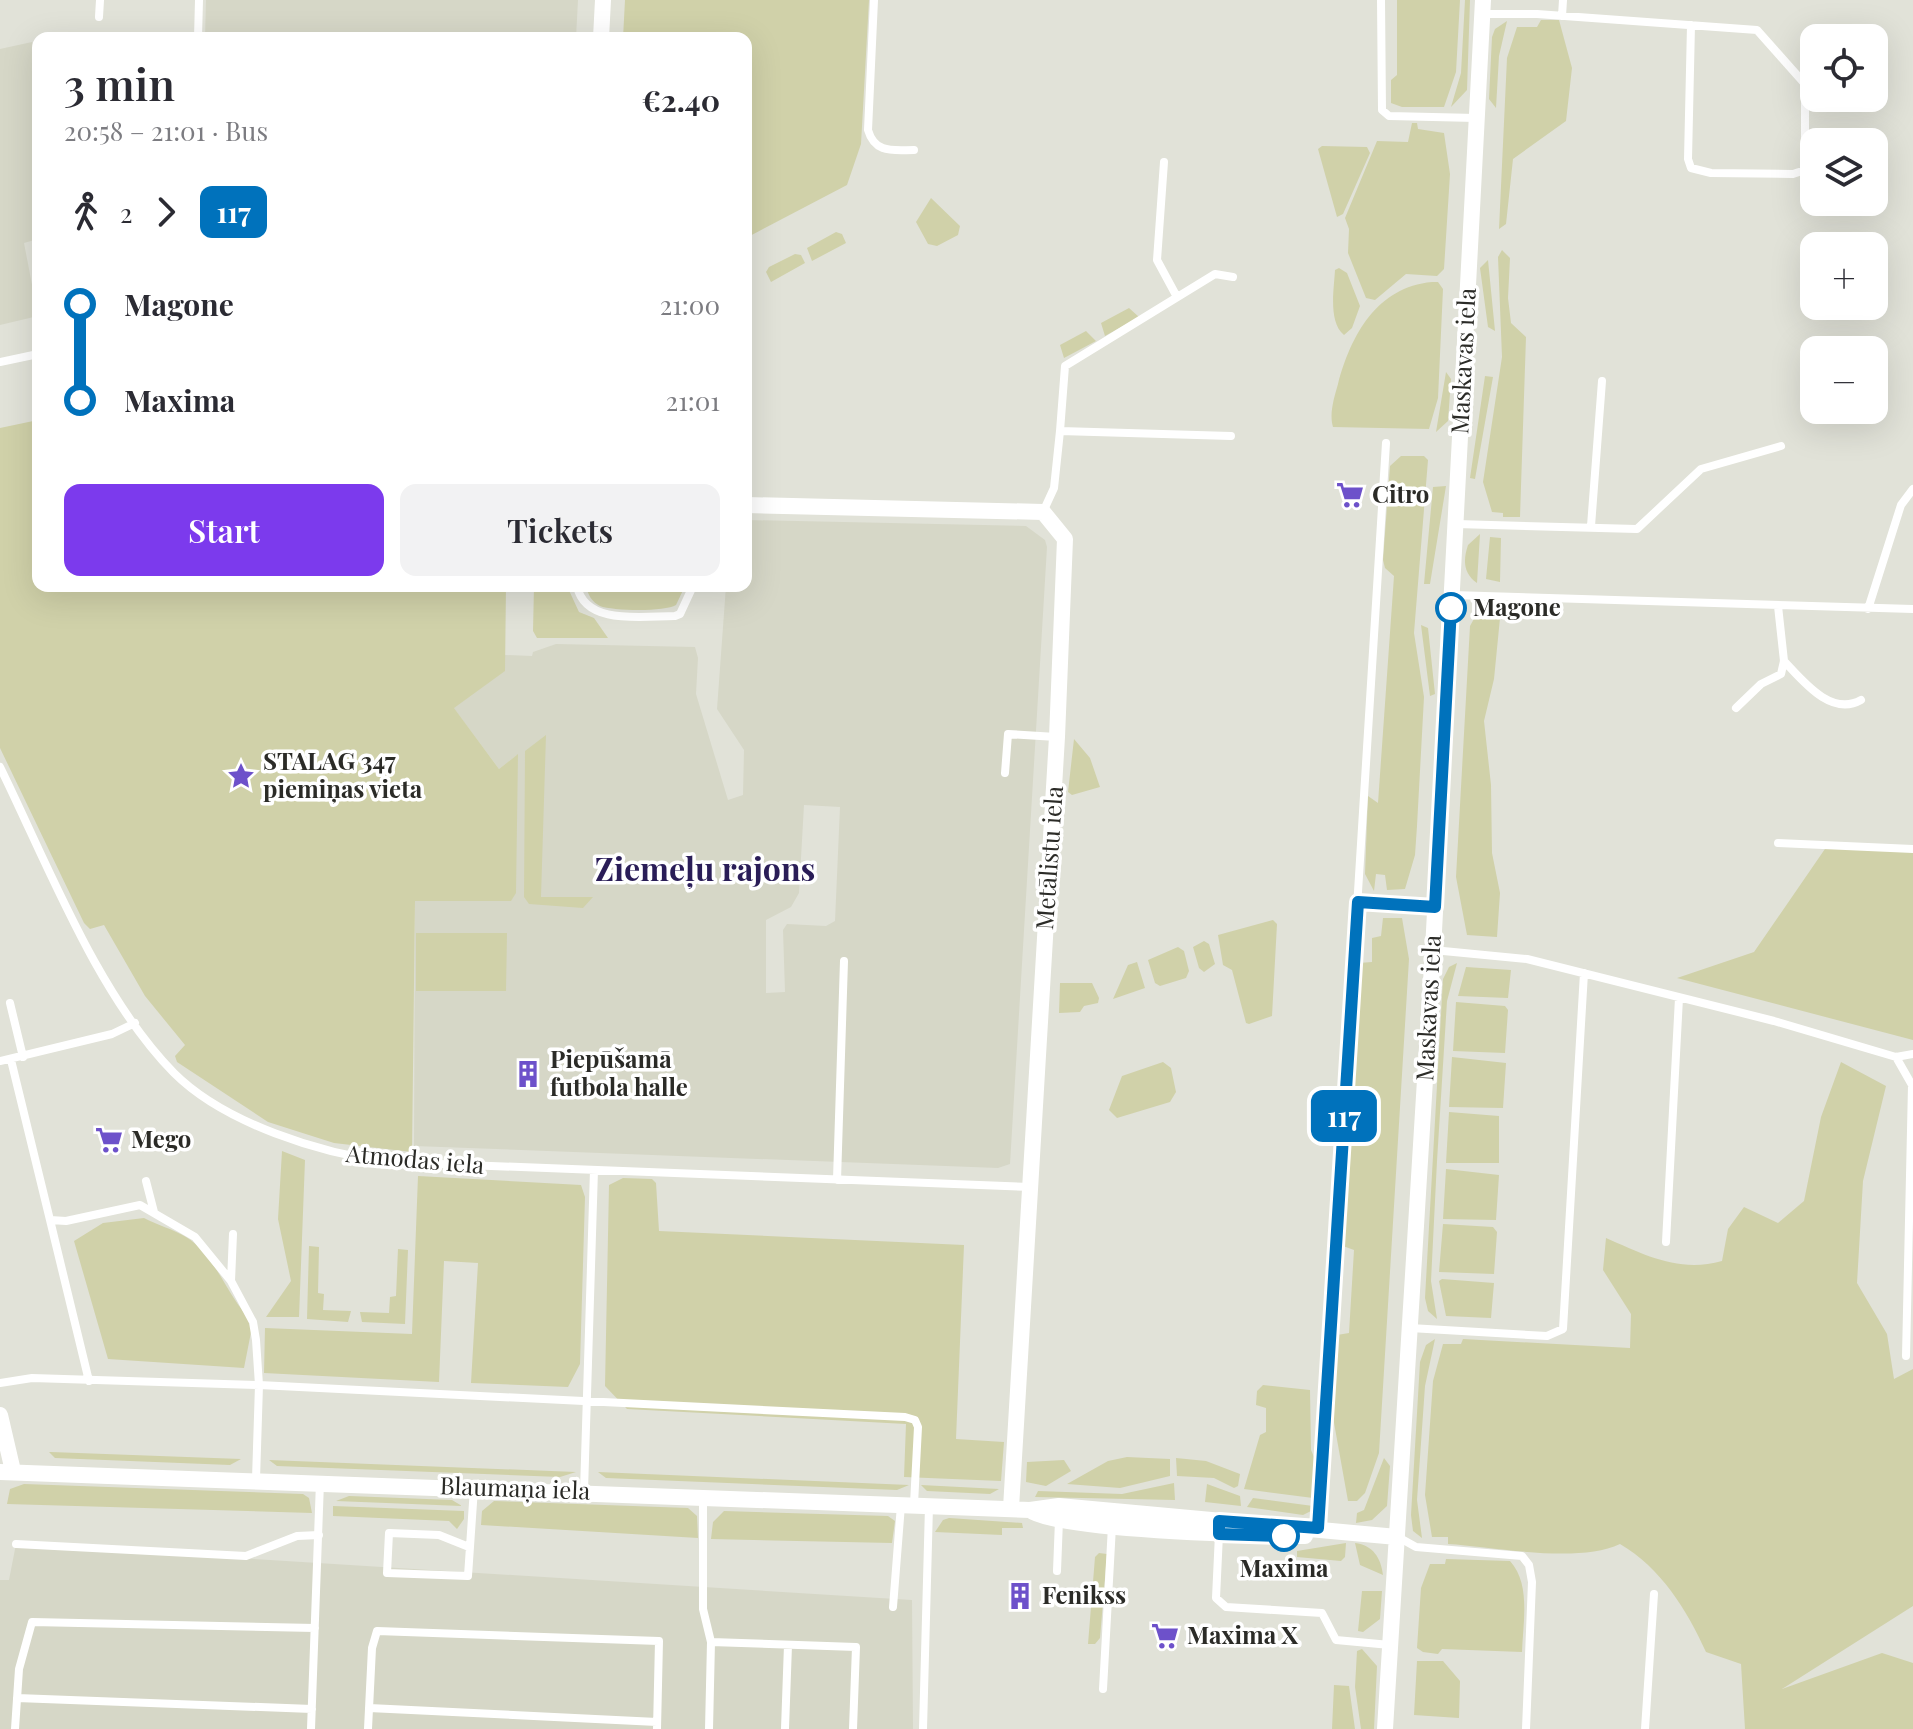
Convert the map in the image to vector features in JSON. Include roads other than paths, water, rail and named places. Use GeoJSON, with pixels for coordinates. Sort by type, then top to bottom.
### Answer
{"type":"FeatureCollection","features":[{"type":"Feature","properties":{"kind":"street"},"geometry":{"type":"LineString","coordinates":[[601,32],[603,0]]}},
{"type":"Feature","properties":{"kind":"street","name":"Maskavas iela"},"geometry":{"type":"LineString","coordinates":[[1385,1729],[1433,950],[1482,7]]}},
{"type":"Feature","properties":{"kind":"street"},"geometry":{"type":"LineString","coordinates":[[752,505],[1043,512]]}},
{"type":"Feature","properties":{"kind":"street","name":"Metālistu iela"},"geometry":{"type":"LineString","coordinates":[[1011,1508],[1066,556],[1065,539],[1043,512]]}},
{"type":"Feature","properties":{"kind":"street"},"geometry":{"type":"LineString","coordinates":[[0,1415],[7,1472]]}},
{"type":"Feature","properties":{"kind":"street","name":"Blaumaņa iela"},"geometry":{"type":"LineString","coordinates":[[7,1472],[320,1481],[1030,1510],[1059,1506],[1112,1517],[1219,1527],[1397,1537]]}},
{"type":"Feature","properties":{"kind":"street","name":"Blaumaņa iela"},"geometry":{"type":"LineString","coordinates":[[1030,1510],[1037,1515],[1059,1520],[1112,1517]]}},
{"type":"Feature","properties":{"kind":"lane"},"geometry":{"type":"LineString","coordinates":[[99,17],[100,0]]}},
{"type":"Feature","properties":{"kind":"lane"},"geometry":{"type":"LineString","coordinates":[[198,32],[199,0]]}},
{"type":"Feature","properties":{"kind":"lane"},"geometry":{"type":"LineString","coordinates":[[874,0],[868,130],[871,141],[882,150],[914,150]]}},
{"type":"Feature","properties":{"kind":"lane"},"geometry":{"type":"LineString","coordinates":[[1381,0],[1382,110],[1389,116],[1477,118]]}},
{"type":"Feature","properties":{"kind":"lane"},"geometry":{"type":"LineString","coordinates":[[1562,16],[1563,0]]}},
{"type":"Feature","properties":{"kind":"lane"},"geometry":{"type":"LineString","coordinates":[[1482,7],[1757,30],[1805,84],[1805,170],[1793,174],[1711,173],[1691,168],[1688,159],[1691,25]]}},
{"type":"Feature","properties":{"kind":"lane"},"geometry":{"type":"LineString","coordinates":[[1164,162],[1157,260],[1177,297]]}},
{"type":"Feature","properties":{"kind":"lane"},"geometry":{"type":"LineString","coordinates":[[1043,512],[1054,488],[1065,366],[1215,274],[1233,277]]}},
{"type":"Feature","properties":{"kind":"lane"},"geometry":{"type":"LineString","coordinates":[[0,362],[32,355]]}},
{"type":"Feature","properties":{"kind":"lane"},"geometry":{"type":"LineString","coordinates":[[1591,526],[1602,381]]}},
{"type":"Feature","properties":{"kind":"lane"},"geometry":{"type":"LineString","coordinates":[[1060,431],[1231,436]]}},
{"type":"Feature","properties":{"kind":"lane"},"geometry":{"type":"LineString","coordinates":[[1318,1532],[1386,443]]}},
{"type":"Feature","properties":{"kind":"lane"},"geometry":{"type":"LineString","coordinates":[[1456,524],[1637,529],[1701,469],[1781,446]]}},
{"type":"Feature","properties":{"kind":"lane"},"geometry":{"type":"LineString","coordinates":[[1868,609],[1901,505],[1913,489]]}},
{"type":"Feature","properties":{"kind":"lane"},"geometry":{"type":"LineString","coordinates":[[579,592],[583,603],[598,612],[675,616],[680,614],[690,592]]}},
{"type":"Feature","properties":{"kind":"lane"},"geometry":{"type":"LineString","coordinates":[[1452,595],[1913,609]]}},
{"type":"Feature","properties":{"kind":"lane"},"geometry":{"type":"LineString","coordinates":[[1736,708],[1761,684],[1781,674],[1784,661],[1778,606]]}},
{"type":"Feature","properties":{"kind":"lane"},"geometry":{"type":"LineString","coordinates":[[1784,661],[1812,691],[1830,702],[1854,704],[1861,700]]}},
{"type":"Feature","properties":{"kind":"lane"},"geometry":{"type":"LineString","coordinates":[[1005,773],[1008,734],[1057,737]]}},
{"type":"Feature","properties":{"kind":"lane","name":"Atmodas iela"},"geometry":{"type":"LineString","coordinates":[[0,767],[113,993],[146,1042],[176,1075],[208,1100],[234,1113],[330,1152],[372,1160],[1030,1187]]}},
{"type":"Feature","properties":{"kind":"lane"},"geometry":{"type":"LineString","coordinates":[[1778,843],[1913,849]]}},
{"type":"Feature","properties":{"kind":"lane"},"geometry":{"type":"LineString","coordinates":[[1358,902],[1435,907]]}},
{"type":"Feature","properties":{"kind":"lane"},"geometry":{"type":"LineString","coordinates":[[1433,950],[1527,959],[1774,1021],[1913,1061]]}},
{"type":"Feature","properties":{"kind":"lane"},"geometry":{"type":"LineString","coordinates":[[837,1180],[844,961]]}},
{"type":"Feature","properties":{"kind":"lane"},"geometry":{"type":"LineString","coordinates":[[1410,1328],[1547,1336],[1563,1329],[1584,973]]}},
{"type":"Feature","properties":{"kind":"lane"},"geometry":{"type":"LineString","coordinates":[[1666,1242],[1679,998]]}},
{"type":"Feature","properties":{"kind":"lane"},"geometry":{"type":"LineString","coordinates":[[10,1003],[23,1057]]}},
{"type":"Feature","properties":{"kind":"lane"},"geometry":{"type":"LineString","coordinates":[[0,1061],[112,1034],[135,1023]]}},
{"type":"Feature","properties":{"kind":"lane"},"geometry":{"type":"LineString","coordinates":[[1896,1057],[1913,1054]]}},
{"type":"Feature","properties":{"kind":"lane"},"geometry":{"type":"LineString","coordinates":[[1896,1057],[1912,1085],[1906,1356]]}},
{"type":"Feature","properties":{"kind":"lane"},"geometry":{"type":"LineString","coordinates":[[11,1060],[89,1381]]}},
{"type":"Feature","properties":{"kind":"lane"},"geometry":{"type":"LineString","coordinates":[[584,1491],[594,1170]]}},
{"type":"Feature","properties":{"kind":"lane"},"geometry":{"type":"LineString","coordinates":[[146,1181],[154,1212]]}},
{"type":"Feature","properties":{"kind":"lane"},"geometry":{"type":"LineString","coordinates":[[50,1220],[66,1221],[140,1205],[195,1237],[231,1281],[253,1322],[259,1385],[256,1479]]}},
{"type":"Feature","properties":{"kind":"lane"},"geometry":{"type":"LineString","coordinates":[[231,1281],[233,1234]]}},
{"type":"Feature","properties":{"kind":"lane"},"geometry":{"type":"LineString","coordinates":[[0,1383],[25,1378],[259,1385],[915,1420],[918,1427],[915,1504],[923,1729]]}},
{"type":"Feature","properties":{"kind":"lane"},"geometry":{"type":"LineString","coordinates":[[311,1729],[320,1481]]}},
{"type":"Feature","properties":{"kind":"lane"},"geometry":{"type":"LineString","coordinates":[[469,1547],[439,1535],[389,1533],[387,1573],[468,1576],[474,1487]]}},
{"type":"Feature","properties":{"kind":"lane"},"geometry":{"type":"LineString","coordinates":[[703,1496],[703,1609],[711,1642],[709,1729]]}},
{"type":"Feature","properties":{"kind":"lane"},"geometry":{"type":"LineString","coordinates":[[893,1607],[915,1504]]}},
{"type":"Feature","properties":{"kind":"lane"},"geometry":{"type":"LineString","coordinates":[[1103,1689],[1112,1517]]}},
{"type":"Feature","properties":{"kind":"lane"},"geometry":{"type":"LineString","coordinates":[[1057,1571],[1059,1520]]}},
{"type":"Feature","properties":{"kind":"lane"},"geometry":{"type":"LineString","coordinates":[[1219,1527],[1216,1598],[1226,1607],[1322,1613],[1336,1640],[1391,1645]]}},
{"type":"Feature","properties":{"kind":"lane"},"geometry":{"type":"LineString","coordinates":[[417,1534],[417,1546]]}},
{"type":"Feature","properties":{"kind":"lane"},"geometry":{"type":"LineString","coordinates":[[16,1544],[246,1556],[297,1536],[319,1535]]}},
{"type":"Feature","properties":{"kind":"lane"},"geometry":{"type":"LineString","coordinates":[[1397,1537],[1416,1547],[1522,1556],[1529,1565],[1532,1582],[1526,1729]]}},
{"type":"Feature","properties":{"kind":"lane"},"geometry":{"type":"LineString","coordinates":[[416,1564],[416,1574]]}},
{"type":"Feature","properties":{"kind":"lane"},"geometry":{"type":"LineString","coordinates":[[1645,1729],[1654,1594]]}},
{"type":"Feature","properties":{"kind":"lane"},"geometry":{"type":"LineString","coordinates":[[15,1729],[19,1669],[32,1622],[315,1628]]}},
{"type":"Feature","properties":{"kind":"lane"},"geometry":{"type":"LineString","coordinates":[[368,1729],[369,1708],[372,1648],[377,1631],[659,1641],[657,1725],[369,1708]]}},
{"type":"Feature","properties":{"kind":"lane"},"geometry":{"type":"LineString","coordinates":[[711,1642],[856,1647],[853,1729]]}},
{"type":"Feature","properties":{"kind":"lane"},"geometry":{"type":"LineString","coordinates":[[785,1729],[788,1645]]}},
{"type":"Feature","properties":{"kind":"lane"},"geometry":{"type":"LineString","coordinates":[[17,1698],[312,1709]]}},
{"type":"Feature","properties":{"kind":"place","name":"Citro"},"geometry":{"type":"Point","coordinates":[1350,495]}},
{"type":"Feature","properties":{"kind":"place","name":"Magone"},"geometry":{"type":"Point","coordinates":[1451,608]}},
{"type":"Feature","properties":{"kind":"place","name":"STALAG 347 piemiņas vieta"},"geometry":{"type":"Point","coordinates":[241,776]}},
{"type":"Feature","properties":{"kind":"place","name":"Piepūšamā futbola halle"},"geometry":{"type":"Point","coordinates":[528,1074]}},
{"type":"Feature","properties":{"kind":"place","name":"Mego"},"geometry":{"type":"Point","coordinates":[109,1140]}},
{"type":"Feature","properties":{"kind":"place","name":"Maxima"},"geometry":{"type":"Point","coordinates":[1284,1536]}},
{"type":"Feature","properties":{"kind":"place","name":"Fenikss"},"geometry":{"type":"Point","coordinates":[1020,1596]}},
{"type":"Feature","properties":{"kind":"place","name":"Maxima X"},"geometry":{"type":"Point","coordinates":[1165,1636]}},
{"type":"Feature","properties":{"kind":"district","name":"Ziemeļu rajons"},"geometry":{"type":"Point","coordinates":[705,870]}}]}
